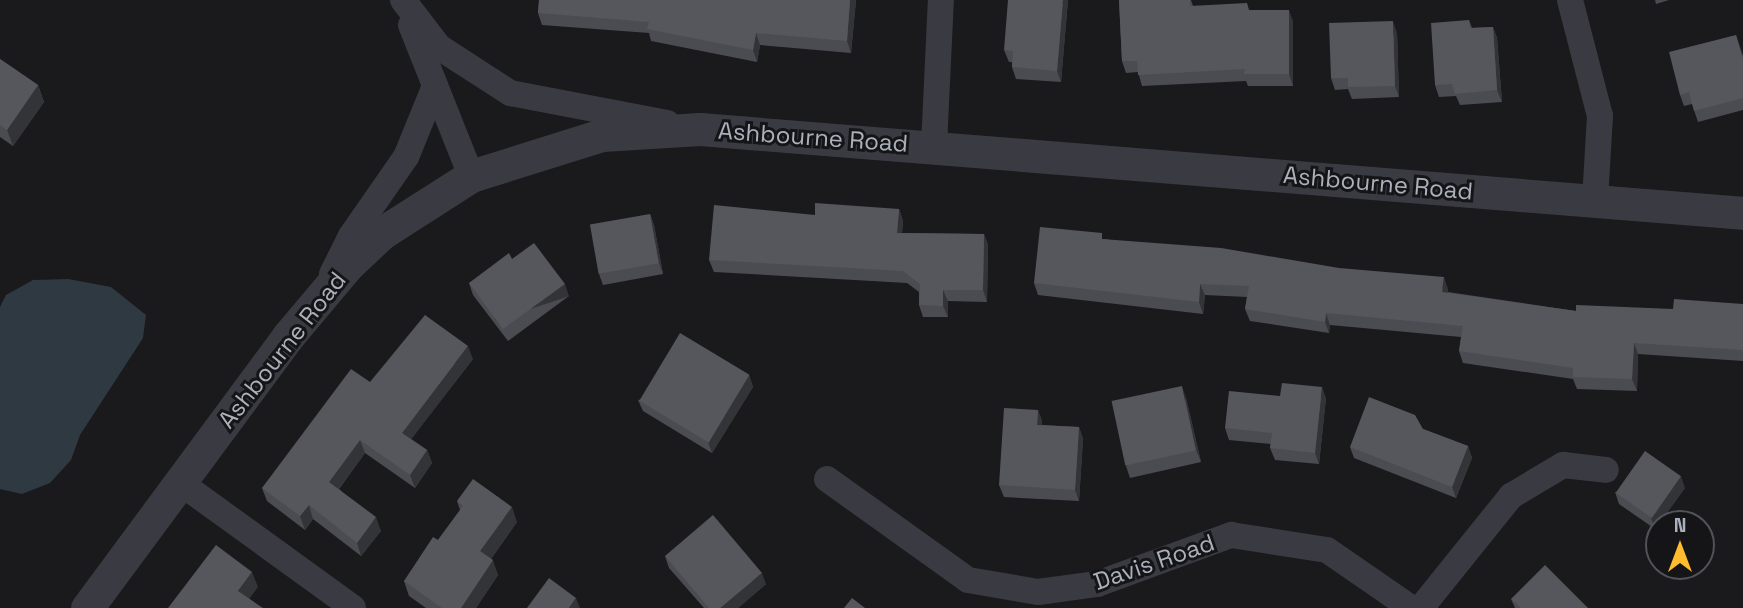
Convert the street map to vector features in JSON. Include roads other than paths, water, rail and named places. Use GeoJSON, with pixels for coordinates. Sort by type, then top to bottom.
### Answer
{"type":"FeatureCollection","features":[{"type":"Feature","properties":{"kind":"street"},"geometry":{"type":"LineString","coordinates":[[402,0],[471,176]]}},
{"type":"Feature","properties":{"kind":"street"},"geometry":{"type":"LineString","coordinates":[[402,0],[439,47],[510,93],[700,129]]}},
{"type":"Feature","properties":{"kind":"street"},"geometry":{"type":"LineString","coordinates":[[934,146],[941,0]]}},
{"type":"Feature","properties":{"kind":"street"},"geometry":{"type":"LineString","coordinates":[[1570,0],[1600,116],[1595,201]]}},
{"type":"Feature","properties":{"kind":"street"},"geometry":{"type":"LineString","coordinates":[[319,298],[351,236],[406,157],[435,86]]}},
{"type":"Feature","properties":{"kind":"street","name":"Ashbourne Road"},"geometry":{"type":"LineString","coordinates":[[87,608],[319,298],[382,233],[471,176],[602,135],[700,129],[1743,213]]}},
{"type":"Feature","properties":{"kind":"street"},"geometry":{"type":"LineString","coordinates":[[1421,608],[1511,496],[1563,465],[1606,470]]}},
{"type":"Feature","properties":{"kind":"street","name":"Davis Road"},"geometry":{"type":"LineString","coordinates":[[827,479],[968,580],[1038,592],[1097,584],[1231,535],[1327,550],[1411,608]]}},
{"type":"Feature","properties":{"kind":"street"},"geometry":{"type":"LineString","coordinates":[[182,484],[353,608]]}}]}
